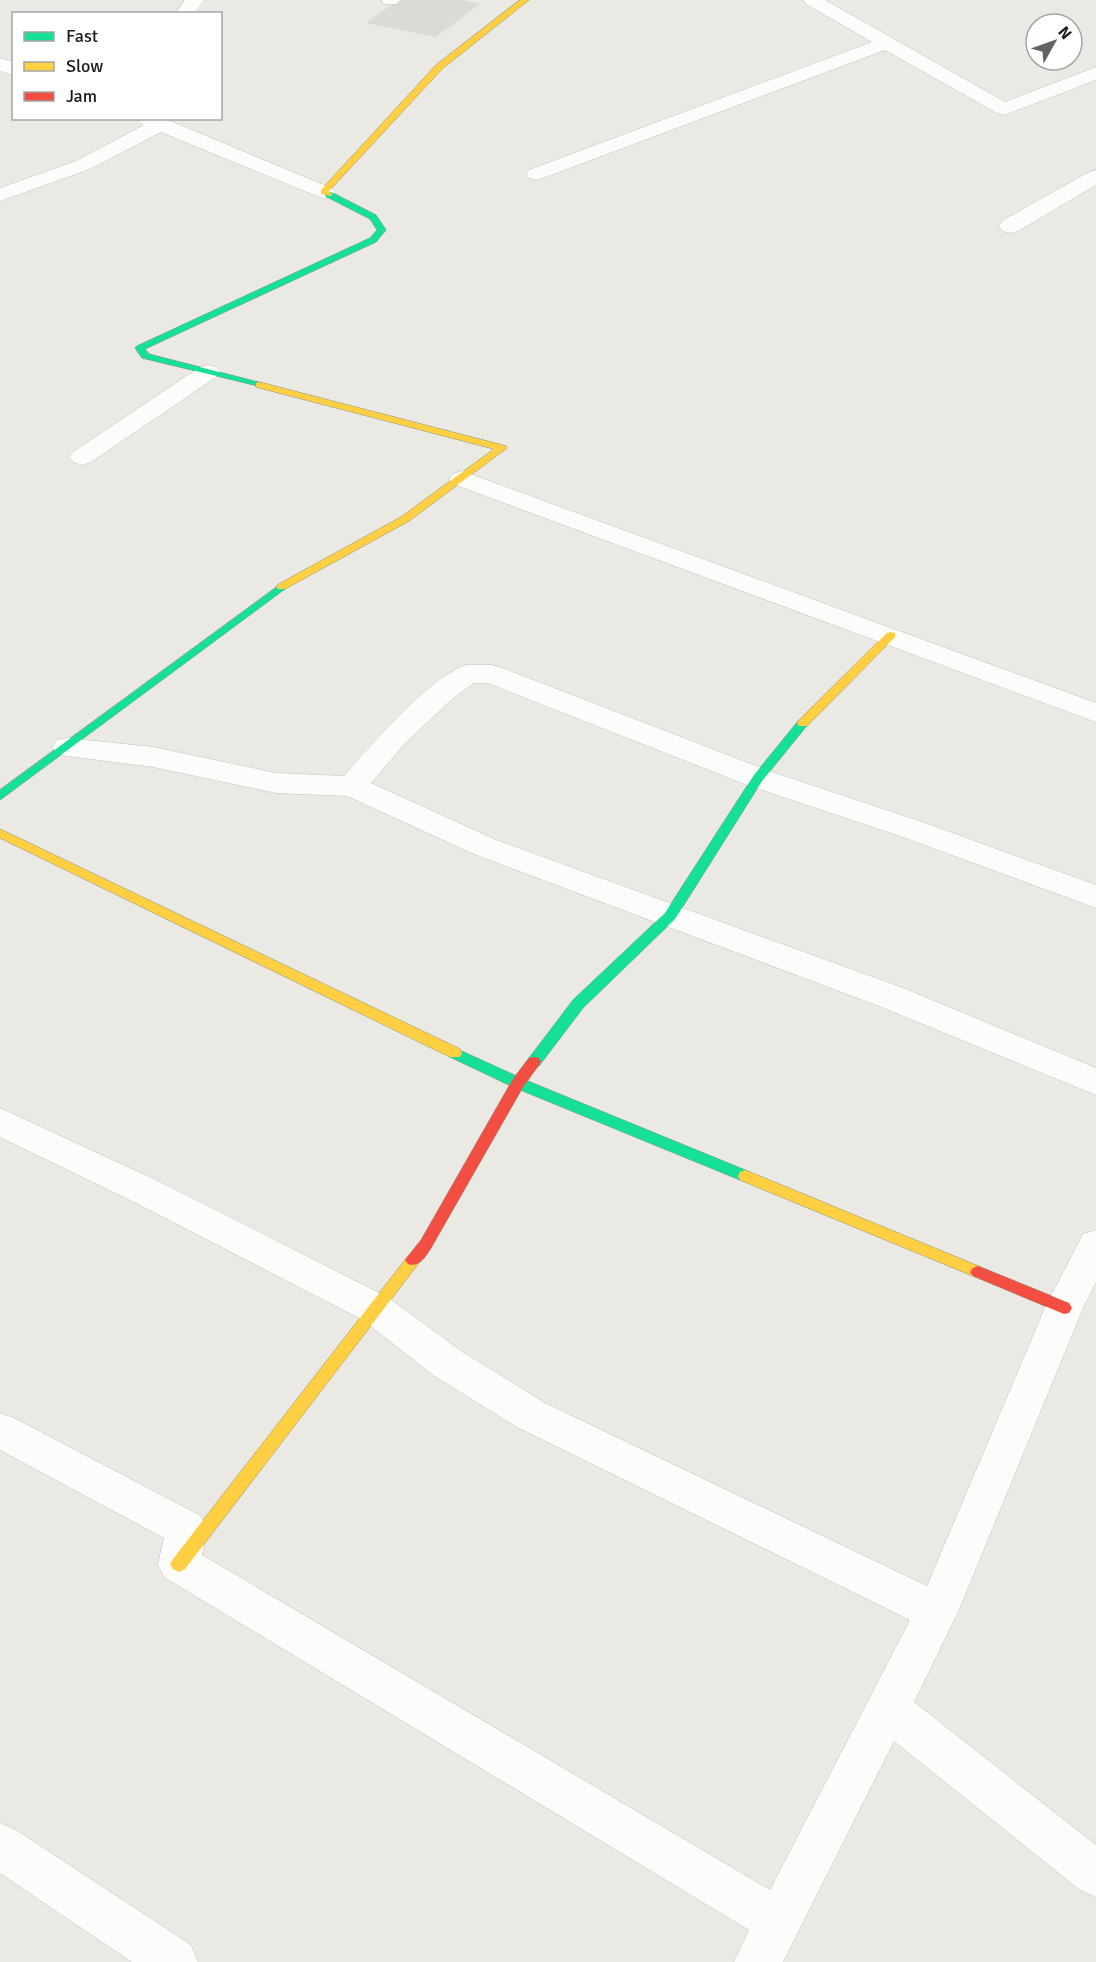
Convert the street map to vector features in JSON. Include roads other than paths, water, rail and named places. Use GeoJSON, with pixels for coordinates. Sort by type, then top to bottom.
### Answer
{"type":"FeatureCollection","features":[{"type":"Feature","properties":{"kind":"street"},"geometry":{"type":"LineString","coordinates":[[186,12],[195,0]]}},
{"type":"Feature","properties":{"kind":"street"},"geometry":{"type":"LineString","coordinates":[[324,192],[439,67],[525,0]]}},
{"type":"Feature","properties":{"kind":"street"},"geometry":{"type":"LineString","coordinates":[[812,0],[1004,109],[1096,73]]}},
{"type":"Feature","properties":{"kind":"street"},"geometry":{"type":"LineString","coordinates":[[536,174],[888,42]]}},
{"type":"Feature","properties":{"kind":"street"},"geometry":{"type":"LineString","coordinates":[[0,195],[83,165],[153,121],[324,192],[373,217],[382,230],[373,240],[140,348],[145,356],[502,448],[405,519],[285,584],[0,796]]}},
{"type":"Feature","properties":{"kind":"street"},"geometry":{"type":"LineString","coordinates":[[1010,226],[1096,176]]}},
{"type":"Feature","properties":{"kind":"street"},"geometry":{"type":"LineString","coordinates":[[82,457],[208,372]]}},
{"type":"Feature","properties":{"kind":"street"},"geometry":{"type":"LineString","coordinates":[[462,479],[725,577],[891,635],[1096,713]]}},
{"type":"Feature","properties":{"kind":"street"},"geometry":{"type":"LineString","coordinates":[[179,1564],[426,1244],[518,1083],[578,1004],[670,916],[758,778],[808,717],[891,635]]}},
{"type":"Feature","properties":{"kind":"street"},"geometry":{"type":"LineString","coordinates":[[352,786],[395,736],[466,674],[492,674],[758,778],[914,830],[1096,897]]}},
{"type":"Feature","properties":{"kind":"street"},"geometry":{"type":"LineString","coordinates":[[67,747],[153,757],[276,783],[352,786],[485,847],[891,997],[1096,1082]]}},
{"type":"Feature","properties":{"kind":"street"},"geometry":{"type":"LineString","coordinates":[[0,833],[518,1083],[1064,1308]]}},
{"type":"Feature","properties":{"kind":"street"},"geometry":{"type":"LineString","coordinates":[[0,1121],[149,1192],[376,1309],[447,1363],[531,1415],[937,1612]]}},
{"type":"Feature","properties":{"kind":"street"},"geometry":{"type":"LineString","coordinates":[[758,1962],[937,1612],[1064,1308],[1096,1245]]}},
{"type":"Feature","properties":{"kind":"street"},"geometry":{"type":"LineString","coordinates":[[0,1430],[186,1529],[179,1564]]}},
{"type":"Feature","properties":{"kind":"street"},"geometry":{"type":"LineString","coordinates":[[179,1564],[779,1922]]}},
{"type":"Feature","properties":{"kind":"street"},"geometry":{"type":"LineString","coordinates":[[887,1708],[1096,1874]]}},
{"type":"Feature","properties":{"kind":"street"},"geometry":{"type":"LineString","coordinates":[[0,1846],[174,1962]]}}]}
